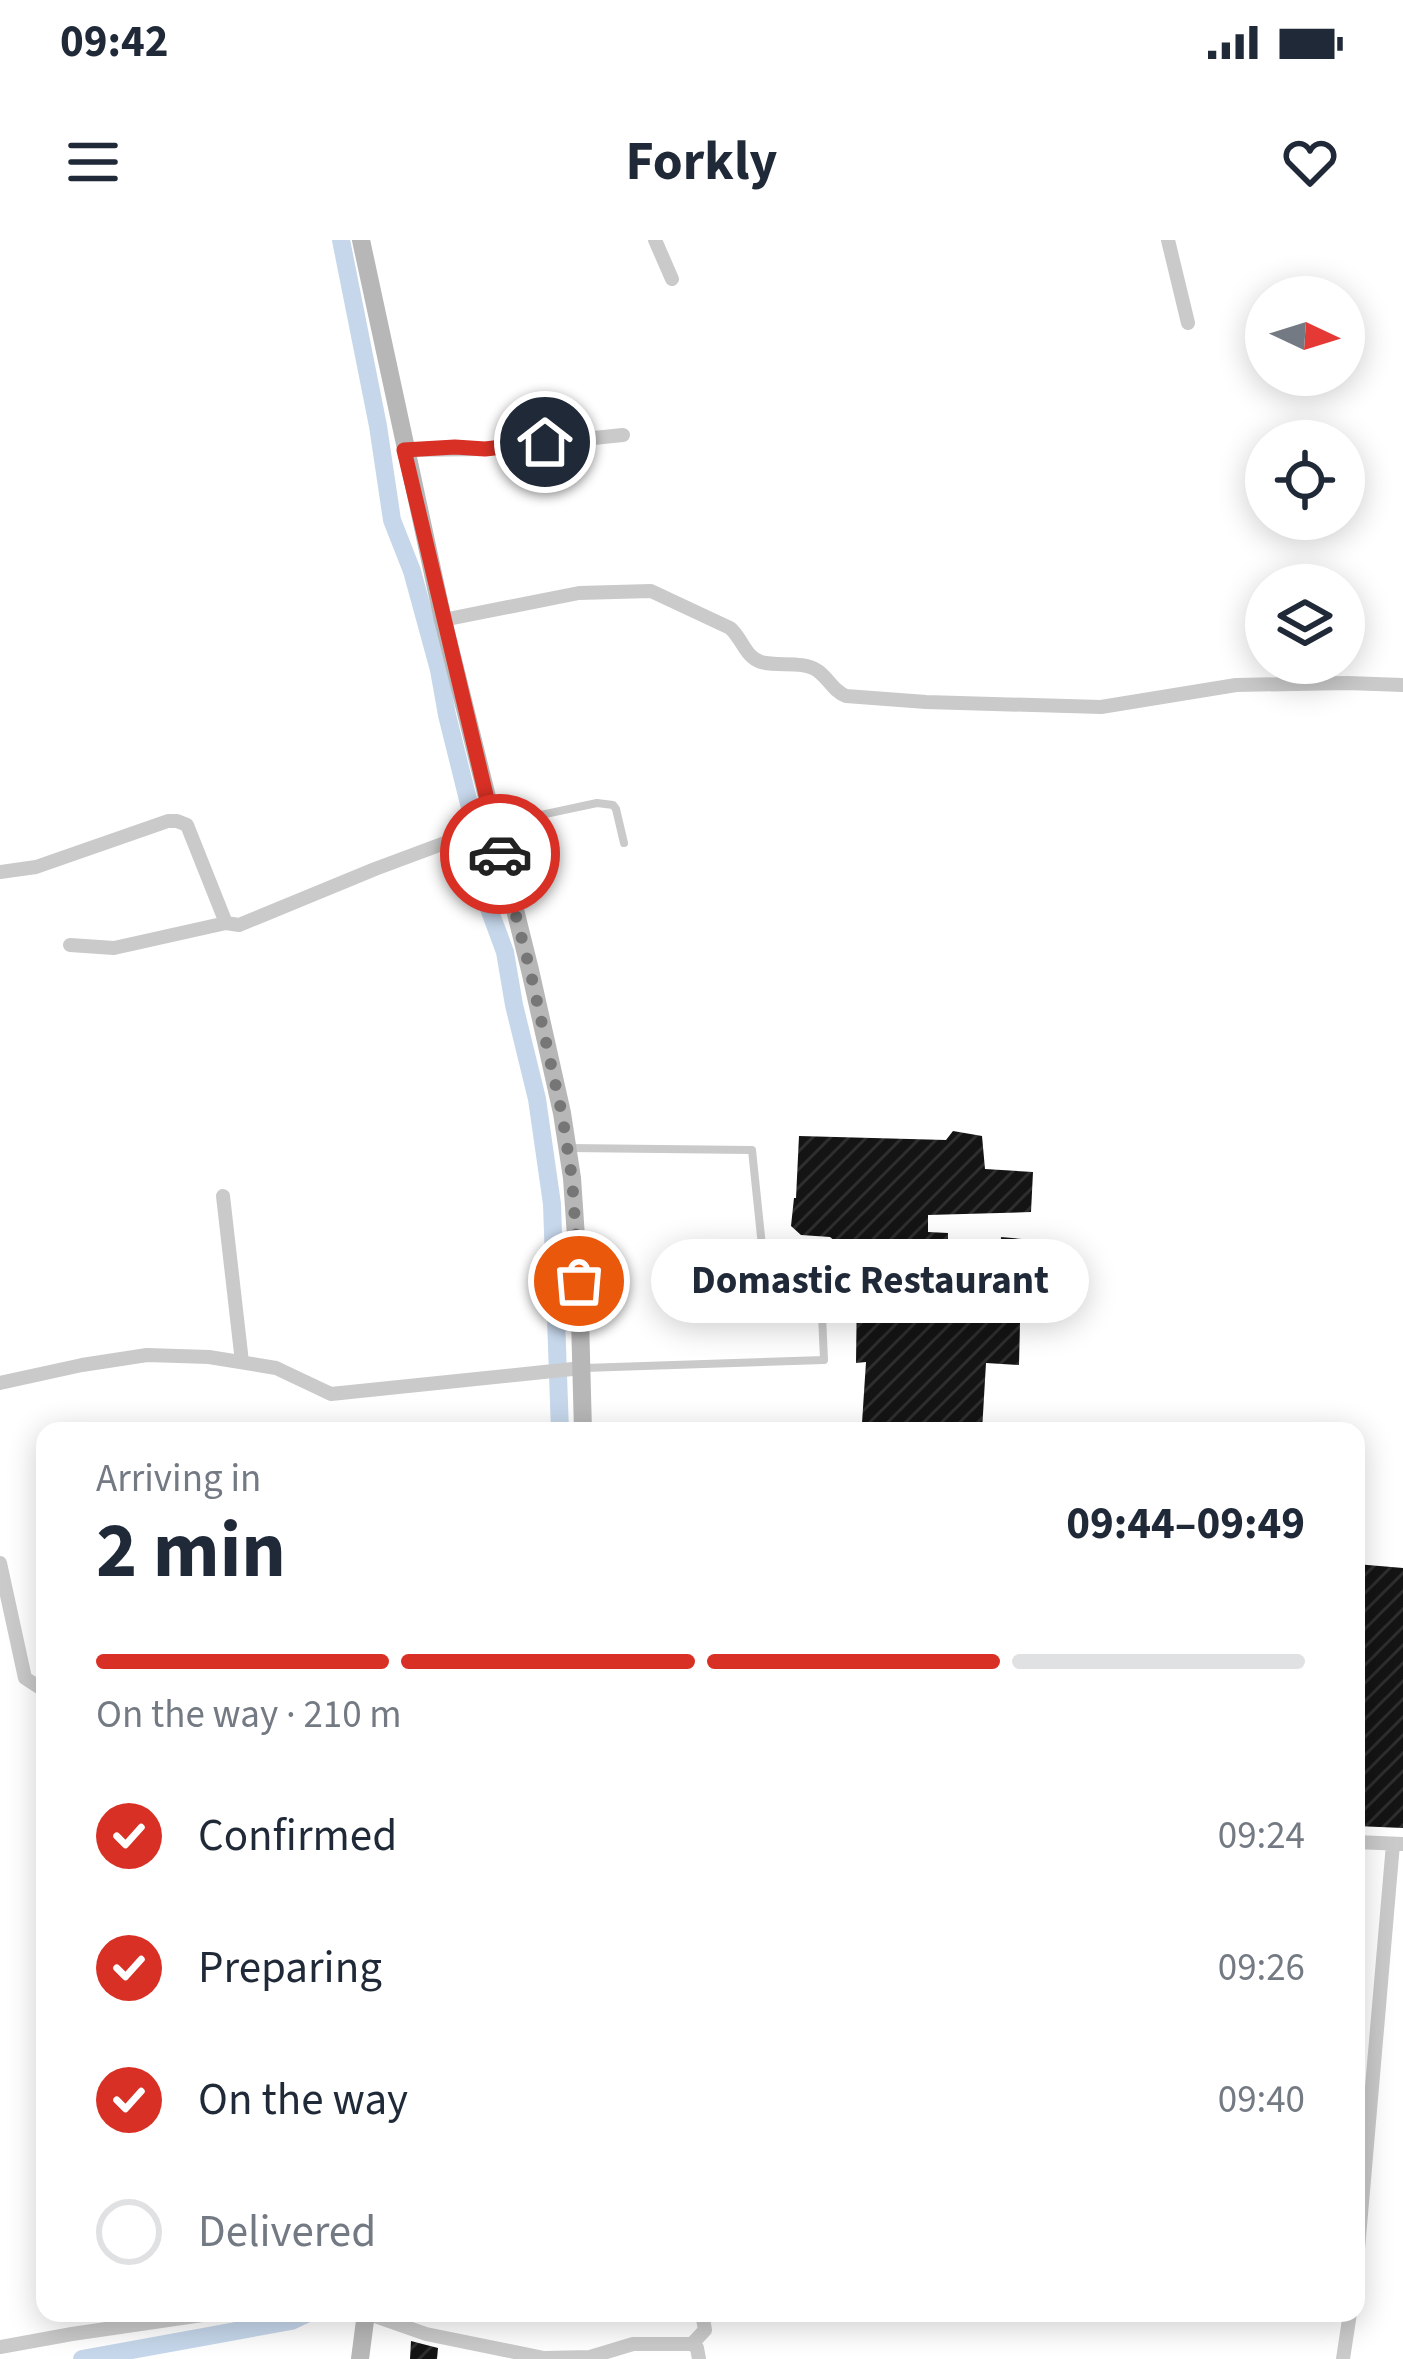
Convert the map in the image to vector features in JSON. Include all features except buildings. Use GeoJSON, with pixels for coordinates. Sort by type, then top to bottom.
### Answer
{"type":"FeatureCollection","features":[{"type":"Feature","properties":{"kind":"main road"},"geometry":{"type":"LineString","coordinates":[[361,240],[404,450],[530,970],[567,1148],[582,1422]]}},
{"type":"Feature","properties":{"kind":"main road"},"geometry":{"type":"LineString","coordinates":[[360,2359],[365,2322]]}},
{"type":"Feature","properties":{"kind":"street"},"geometry":{"type":"LineString","coordinates":[[655,240],[672,279]]}},
{"type":"Feature","properties":{"kind":"street"},"geometry":{"type":"LineString","coordinates":[[1168,240],[1188,323]]}},
{"type":"Feature","properties":{"kind":"street"},"geometry":{"type":"LineString","coordinates":[[404,450],[485,449],[623,435]]}},
{"type":"Feature","properties":{"kind":"street"},"geometry":{"type":"LineString","coordinates":[[443,620],[579,593],[651,591],[730,628],[762,662],[817,670],[846,696],[926,702],[1101,707],[1236,686],[1403,685]]}},
{"type":"Feature","properties":{"kind":"street"},"geometry":{"type":"LineString","coordinates":[[0,872],[36,867],[178,820],[187,825],[226,922]]}},
{"type":"Feature","properties":{"kind":"street"},"geometry":{"type":"LineString","coordinates":[[70,945],[114,948],[226,922],[238,926],[493,825]]}},
{"type":"Feature","properties":{"kind":"street"},"geometry":{"type":"LineString","coordinates":[[223,1196],[242,1362]]}},
{"type":"Feature","properties":{"kind":"street"},"geometry":{"type":"LineString","coordinates":[[0,1383],[147,1355],[209,1357],[276,1368],[331,1394],[578,1368]]}},
{"type":"Feature","properties":{"kind":"street"},"geometry":{"type":"LineString","coordinates":[[0,1563],[25,1678],[36,1685]]}},
{"type":"Feature","properties":{"kind":"street"},"geometry":{"type":"LineString","coordinates":[[1365,1842],[1398,1844],[1365,2180]]}},
{"type":"Feature","properties":{"kind":"street"},"geometry":{"type":"LineString","coordinates":[[0,2347],[151,2322]]}},
{"type":"Feature","properties":{"kind":"street"},"geometry":{"type":"LineString","coordinates":[[392,2322],[426,2334],[544,2358],[590,2357],[633,2344],[692,2344],[699,2359]]}},
{"type":"Feature","properties":{"kind":"street"},"geometry":{"type":"LineString","coordinates":[[692,2344],[705,2330],[704,2322]]}},
{"type":"Feature","properties":{"kind":"street"},"geometry":{"type":"LineString","coordinates":[[1343,2359],[1349,2322]]}},
{"type":"Feature","properties":{"kind":"lane"},"geometry":{"type":"LineString","coordinates":[[493,825],[607,803],[616,809],[624,843]]}},
{"type":"Feature","properties":{"kind":"lane"},"geometry":{"type":"LineString","coordinates":[[567,1148],[752,1150],[762,1246],[819,1246],[824,1360],[578,1368]]}},
{"type":"Feature","properties":{"kind":"waterway"},"geometry":{"type":"LineString","coordinates":[[341,240],[392,520],[412,571],[439,670],[483,860],[488,906],[505,952],[537,1099],[552,1204],[560,1422]]}},
{"type":"Feature","properties":{"kind":"waterway"},"geometry":{"type":"LineString","coordinates":[[82,2359],[286,2322]]}},
{"type":"Feature","properties":{"kind":"way so far"},"geometry":{"type":"LineString","coordinates":[[500,854],[562,1114],[579,1281]]}},
{"type":"Feature","properties":{"kind":"place","name":"Domastic Restaurant"},"geometry":{"type":"Point","coordinates":[579,1281]}},
{"type":"Feature","properties":{"kind":"route"},"geometry":{"type":"LineString","coordinates":[[500,854],[404,450],[545,442]]}}]}
